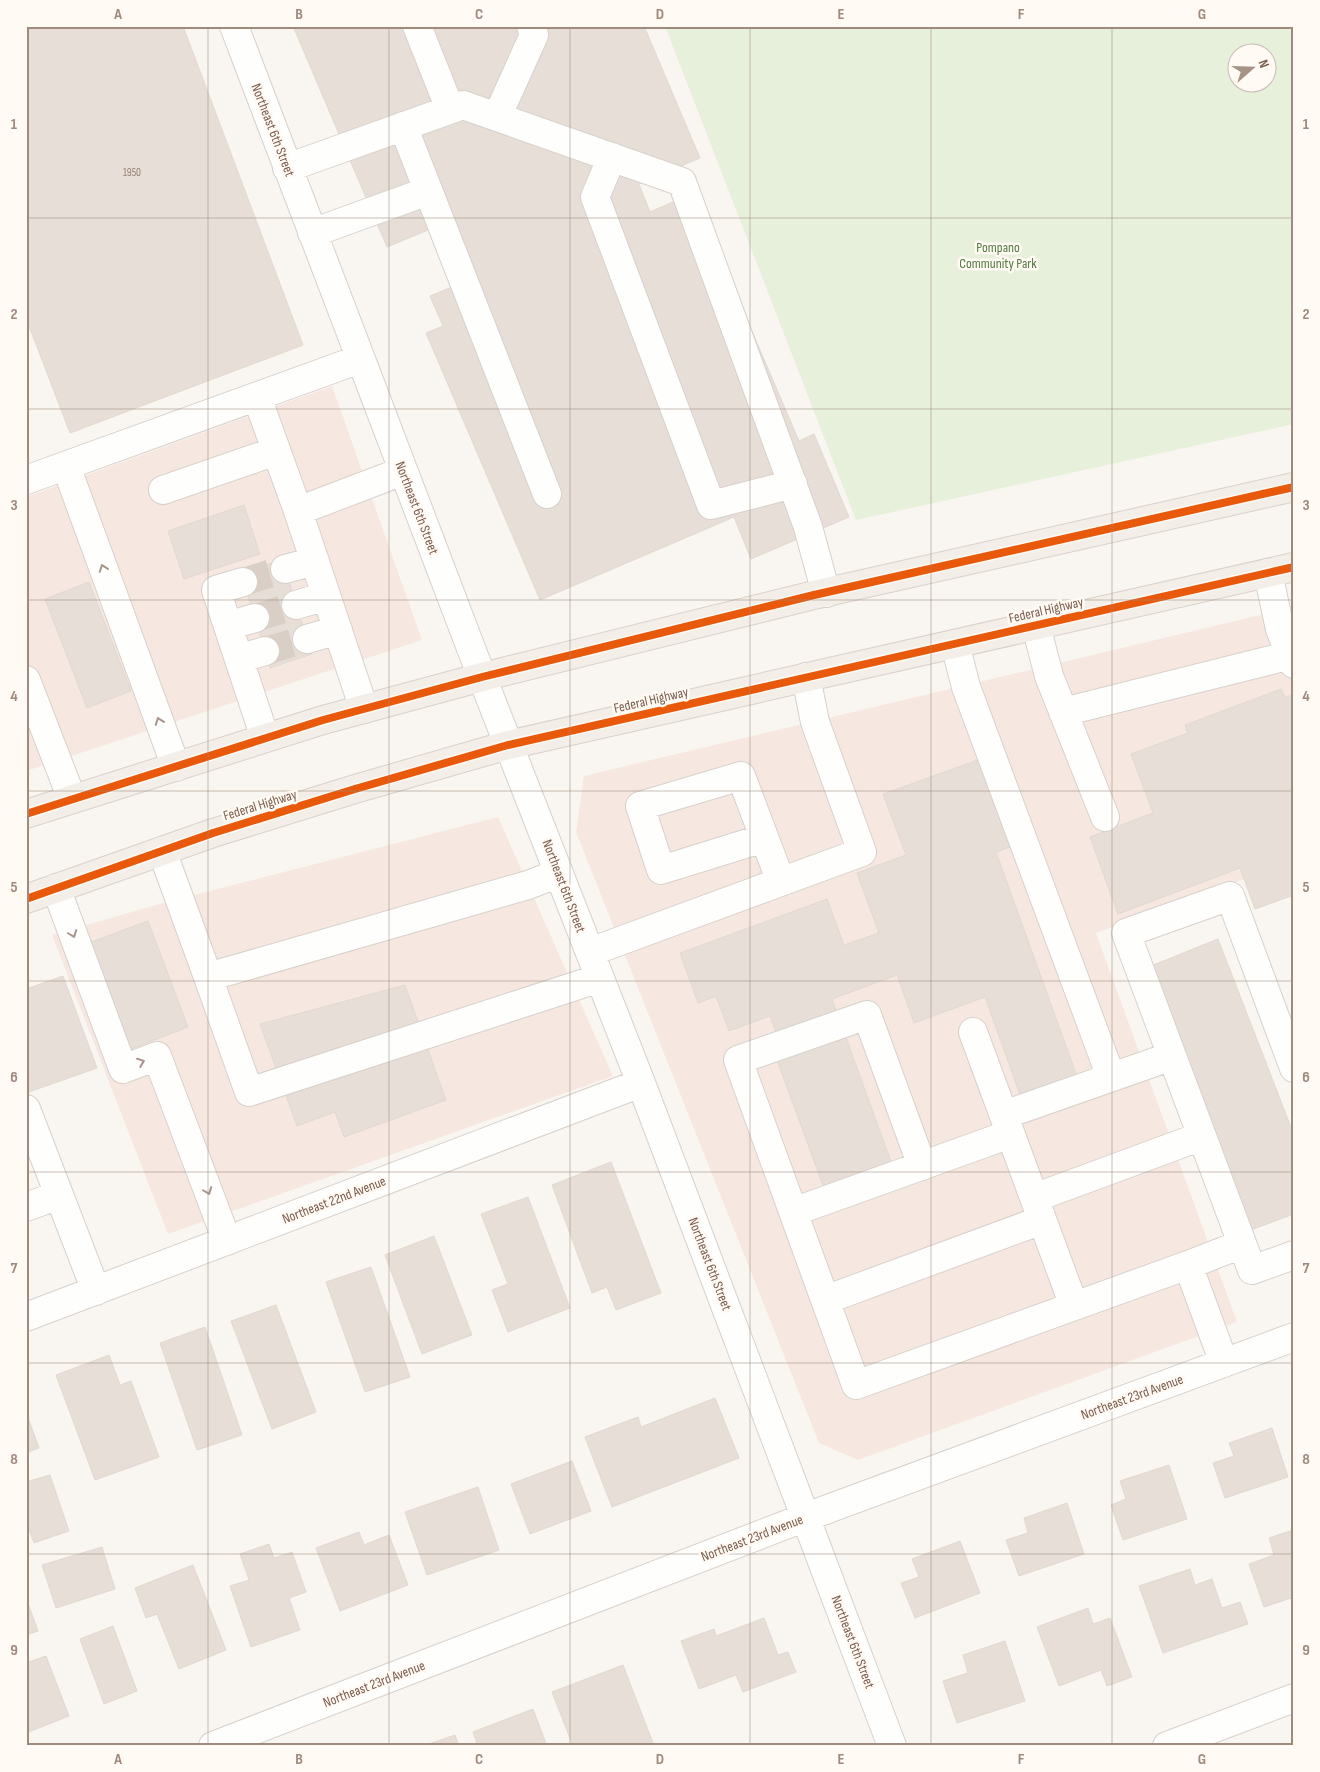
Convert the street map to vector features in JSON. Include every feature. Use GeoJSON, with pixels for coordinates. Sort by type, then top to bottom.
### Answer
{"type":"FeatureCollection","features":[{"type":"Feature","properties":{"kind":"main road"},"geometry":{"type":"LineString","coordinates":[[26,814],[265,738],[482,677],[826,592],[1294,487]]}},
{"type":"Feature","properties":{"kind":"main road","name":"Federal Highway"},"geometry":{"type":"LineString","coordinates":[[26,899],[162,851],[345,792],[508,745],[1281,570]]}},
{"type":"Feature","properties":{"kind":"street","name":"Northeast 6th Street"},"geometry":{"type":"LineString","coordinates":[[234,26],[508,745],[641,1083],[892,1746]]}},
{"type":"Feature","properties":{"kind":"street"},"geometry":{"type":"LineString","coordinates":[[417,26],[450,109]]}},
{"type":"Feature","properties":{"kind":"street"},"geometry":{"type":"LineString","coordinates":[[497,117],[534,35],[531,26]]}},
{"type":"Feature","properties":{"kind":"street"},"geometry":{"type":"LineString","coordinates":[[287,168],[463,105],[682,182],[808,526],[826,592]]}},
{"type":"Feature","properties":{"kind":"street"},"geometry":{"type":"LineString","coordinates":[[403,126],[547,494]]}},
{"type":"Feature","properties":{"kind":"street"},"geometry":{"type":"LineString","coordinates":[[612,158],[595,197],[711,505],[793,484]]}},
{"type":"Feature","properties":{"kind":"street"},"geometry":{"type":"LineString","coordinates":[[312,233],[428,191]]}},
{"type":"Feature","properties":{"kind":"street"},"geometry":{"type":"LineString","coordinates":[[26,480],[360,359]]}},
{"type":"Feature","properties":{"kind":"street"},"geometry":{"type":"LineString","coordinates":[[257,397],[298,511],[364,709]]}},
{"type":"Feature","properties":{"kind":"street"},"geometry":{"type":"LineString","coordinates":[[164,490],[276,451]]}},
{"type":"Feature","properties":{"kind":"street"},"geometry":{"type":"LineString","coordinates":[[66,466],[176,766]]}},
{"type":"Feature","properties":{"kind":"street"},"geometry":{"type":"LineString","coordinates":[[298,511],[403,471]]}},
{"type":"Feature","properties":{"kind":"street"},"geometry":{"type":"LineString","coordinates":[[285,570],[315,561]]}},
{"type":"Feature","properties":{"kind":"street"},"geometry":{"type":"LineString","coordinates":[[1063,712],[1292,660],[1280,629],[1281,570]]}},
{"type":"Feature","properties":{"kind":"street"},"geometry":{"type":"LineString","coordinates":[[244,582],[216,590],[265,738]]}},
{"type":"Feature","properties":{"kind":"street"},"geometry":{"type":"LineString","coordinates":[[296,605],[326,596]]}},
{"type":"Feature","properties":{"kind":"street"},"geometry":{"type":"LineString","coordinates":[[228,626],[255,618]]}},
{"type":"Feature","properties":{"kind":"street"},"geometry":{"type":"LineString","coordinates":[[1036,626],[1049,676],[1104,817]]}},
{"type":"Feature","properties":{"kind":"street"},"geometry":{"type":"LineString","coordinates":[[307,640],[338,630]]}},
{"type":"Feature","properties":{"kind":"street"},"geometry":{"type":"LineString","coordinates":[[955,644],[966,686],[1111,1077]]}},
{"type":"Feature","properties":{"kind":"street"},"geometry":{"type":"LineString","coordinates":[[239,659],[265,651]]}},
{"type":"Feature","properties":{"kind":"street"},"geometry":{"type":"LineString","coordinates":[[590,952],[862,852],[815,722],[806,677]]}},
{"type":"Feature","properties":{"kind":"street"},"geometry":{"type":"LineString","coordinates":[[26,680],[72,799]]}},
{"type":"Feature","properties":{"kind":"street"},"geometry":{"type":"LineString","coordinates":[[764,838],[661,870],[640,806],[741,776],[781,882]]}},
{"type":"Feature","properties":{"kind":"street"},"geometry":{"type":"LineString","coordinates":[[162,851],[249,1092],[600,978]]}},
{"type":"Feature","properties":{"kind":"street"},"geometry":{"type":"LineString","coordinates":[[208,977],[528,885],[559,873]]}},
{"type":"Feature","properties":{"kind":"street"},"geometry":{"type":"LineString","coordinates":[[56,888],[123,1069],[157,1056],[227,1241]]}},
{"type":"Feature","properties":{"kind":"street"},"geometry":{"type":"LineString","coordinates":[[1294,1068],[1287,1032],[1230,896],[1126,933],[1252,1270],[1294,1254]]}},
{"type":"Feature","properties":{"kind":"street"},"geometry":{"type":"LineString","coordinates":[[922,1166],[867,1015],[738,1060],[856,1385],[1242,1244]]}},
{"type":"Feature","properties":{"kind":"street"},"geometry":{"type":"LineString","coordinates":[[973,1032],[1074,1306]]}},
{"type":"Feature","properties":{"kind":"street"},"geometry":{"type":"LineString","coordinates":[[793,1212],[922,1166],[1007,1124],[1111,1077],[1172,1056]]}},
{"type":"Feature","properties":{"kind":"street","name":"Northeast 22nd Avenue"},"geometry":{"type":"LineString","coordinates":[[26,1317],[641,1083]]}},
{"type":"Feature","properties":{"kind":"street"},"geometry":{"type":"LineString","coordinates":[[26,1109],[96,1291]]}},
{"type":"Feature","properties":{"kind":"street"},"geometry":{"type":"LineString","coordinates":[[825,1300],[1038,1209],[1202,1136]]}},
{"type":"Feature","properties":{"kind":"street"},"geometry":{"type":"LineString","coordinates":[[26,1207],[59,1195]]}},
{"type":"Feature","properties":{"kind":"street"},"geometry":{"type":"LineString","coordinates":[[1188,1265],[1224,1363]]}},
{"type":"Feature","properties":{"kind":"street","name":"Northeast 23rd Avenue"},"geometry":{"type":"LineString","coordinates":[[213,1746],[806,1517],[1294,1337]]}},
{"type":"Feature","properties":{"kind":"street"},"geometry":{"type":"LineString","coordinates":[[1167,1746],[1294,1698]]}},
{"type":"Feature","properties":{"kind":"shaded area"},"geometry":{"type":"Polygon","coordinates":[[[332,386],[422,640],[26,771],[26,497],[332,386]]]}},
{"type":"Feature","properties":{"kind":"shaded area"},"geometry":{"type":"Polygon","coordinates":[[[1294,607],[1294,861],[1096,933],[1237,1322],[858,1460],[819,1443],[576,832],[584,776],[1294,607]]]}},
{"type":"Feature","properties":{"kind":"shaded area"},"geometry":{"type":"Polygon","coordinates":[[[498,817],[613,1076],[168,1234],[52,935],[163,903],[498,817]]]}},
{"type":"Feature","properties":{"kind":"green space","name":"Pompano Community Park"},"geometry":{"type":"Polygon","coordinates":[[[665,26],[1294,26],[1294,424],[856,520],[665,26]]]}},
{"type":"Feature","properties":{"kind":"building"},"geometry":{"type":"Polygon","coordinates":[[[26,26],[183,26],[303,345],[70,433],[26,318],[26,26]]]}},
{"type":"Feature","properties":{"kind":"building"},"geometry":{"type":"Polygon","coordinates":[[[293,26],[644,26],[700,158],[639,184],[650,212],[682,198],[700,210],[799,441],[814,434],[849,517],[751,559],[734,517],[540,600],[426,333],[443,326],[430,296],[464,282],[440,225],[387,247],[293,26]]]}},
{"type":"Feature","properties":{"kind":"building"},"geometry":{"type":"Polygon","coordinates":[[[244,505],[260,554],[184,579],[168,531],[244,505]]]}},
{"type":"Feature","properties":{"kind":"building"},"geometry":{"type":"Polygon","coordinates":[[[282,560],[312,654],[270,668],[241,572],[282,560]]]}},
{"type":"Feature","properties":{"kind":"building"},"geometry":{"type":"Polygon","coordinates":[[[89,582],[131,691],[87,708],[45,599],[89,582]]]}},
{"type":"Feature","properties":{"kind":"building"},"geometry":{"type":"Polygon","coordinates":[[[1281,689],[1285,698],[1294,694],[1294,895],[1255,909],[1240,868],[1118,914],[1090,837],[1153,813],[1131,754],[1188,733],[1185,725],[1281,689]]]}},
{"type":"Feature","properties":{"kind":"building"},"geometry":{"type":"Polygon","coordinates":[[[986,757],[1018,844],[996,852],[1078,1079],[1022,1100],[985,997],[914,1023],[897,975],[832,999],[897,1178],[829,1202],[776,1057],[784,1054],[770,1016],[729,1031],[716,996],[698,1003],[680,953],[827,899],[844,945],[879,933],[857,873],[906,855],[883,794],[986,757]]]}},
{"type":"Feature","properties":{"kind":"building"},"geometry":{"type":"Polygon","coordinates":[[[148,921],[188,1027],[131,1049],[91,942],[148,921]]]}},
{"type":"Feature","properties":{"kind":"building"},"geometry":{"type":"Polygon","coordinates":[[[1218,939],[1294,1135],[1294,1214],[1248,1231],[1146,968],[1218,939]]]}},
{"type":"Feature","properties":{"kind":"building"},"geometry":{"type":"Polygon","coordinates":[[[63,976],[97,1068],[26,1093],[26,989],[63,976]]]}},
{"type":"Feature","properties":{"kind":"building"},"geometry":{"type":"Polygon","coordinates":[[[405,985],[446,1100],[344,1137],[335,1112],[297,1126],[260,1024],[405,985]]]}},
{"type":"Feature","properties":{"kind":"building"},"geometry":{"type":"Polygon","coordinates":[[[611,1162],[661,1293],[616,1310],[607,1287],[592,1293],[552,1185],[611,1162]]]}},
{"type":"Feature","properties":{"kind":"building"},"geometry":{"type":"Polygon","coordinates":[[[528,1197],[570,1308],[508,1332],[492,1290],[508,1284],[481,1214],[528,1197]]]}},
{"type":"Feature","properties":{"kind":"building"},"geometry":{"type":"Polygon","coordinates":[[[434,1236],[472,1335],[422,1354],[385,1255],[434,1236]]]}},
{"type":"Feature","properties":{"kind":"building"},"geometry":{"type":"Polygon","coordinates":[[[371,1267],[410,1377],[365,1392],[326,1282],[371,1267]]]}},
{"type":"Feature","properties":{"kind":"building"},"geometry":{"type":"Polygon","coordinates":[[[276,1305],[316,1412],[272,1429],[231,1321],[276,1305]]]}},
{"type":"Feature","properties":{"kind":"building"},"geometry":{"type":"Polygon","coordinates":[[[205,1327],[242,1435],[197,1450],[160,1343],[205,1327]]]}},
{"type":"Feature","properties":{"kind":"building"},"geometry":{"type":"Polygon","coordinates":[[[109,1355],[120,1385],[131,1381],[159,1457],[95,1480],[56,1375],[109,1355]]]}},
{"type":"Feature","properties":{"kind":"building"},"geometry":{"type":"Polygon","coordinates":[[[715,1398],[739,1458],[612,1507],[585,1437],[638,1417],[641,1427],[715,1398]]]}},
{"type":"Feature","properties":{"kind":"building"},"geometry":{"type":"Polygon","coordinates":[[[26,1412],[39,1448],[26,1453],[26,1412]]]}},
{"type":"Feature","properties":{"kind":"building"},"geometry":{"type":"Polygon","coordinates":[[[1272,1428],[1288,1477],[1225,1498],[1213,1463],[1234,1456],[1229,1443],[1272,1428]]]}},
{"type":"Feature","properties":{"kind":"building"},"geometry":{"type":"Polygon","coordinates":[[[572,1461],[591,1511],[530,1534],[511,1484],[572,1461]]]}},
{"type":"Feature","properties":{"kind":"building"},"geometry":{"type":"Polygon","coordinates":[[[1169,1465],[1187,1519],[1123,1540],[1111,1505],[1126,1499],[1120,1481],[1169,1465]]]}},
{"type":"Feature","properties":{"kind":"building"},"geometry":{"type":"Polygon","coordinates":[[[50,1475],[69,1531],[34,1543],[26,1521],[26,1482],[50,1475]]]}},
{"type":"Feature","properties":{"kind":"building"},"geometry":{"type":"Polygon","coordinates":[[[478,1487],[499,1550],[427,1575],[405,1512],[478,1487]]]}},
{"type":"Feature","properties":{"kind":"building"},"geometry":{"type":"Polygon","coordinates":[[[1067,1503],[1084,1554],[1019,1576],[1006,1540],[1028,1533],[1024,1518],[1067,1503]]]}},
{"type":"Feature","properties":{"kind":"building"},"geometry":{"type":"Polygon","coordinates":[[[1293,1530],[1294,1597],[1264,1607],[1249,1564],[1274,1555],[1269,1538],[1293,1530]]]}},
{"type":"Feature","properties":{"kind":"building"},"geometry":{"type":"Polygon","coordinates":[[[359,1532],[364,1545],[389,1535],[408,1585],[340,1611],[316,1548],[359,1532]]]}},
{"type":"Feature","properties":{"kind":"building"},"geometry":{"type":"Polygon","coordinates":[[[960,1541],[980,1593],[915,1618],[901,1583],[919,1577],[912,1559],[960,1541]]]}},
{"type":"Feature","properties":{"kind":"building"},"geometry":{"type":"Polygon","coordinates":[[[269,1544],[274,1558],[292,1552],[306,1592],[289,1598],[300,1630],[251,1647],[230,1586],[249,1580],[240,1554],[269,1544]]]}},
{"type":"Feature","properties":{"kind":"building"},"geometry":{"type":"Polygon","coordinates":[[[102,1547],[115,1589],[56,1608],[42,1565],[102,1547]]]}},
{"type":"Feature","properties":{"kind":"building"},"geometry":{"type":"Polygon","coordinates":[[[193,1565],[226,1650],[179,1669],[157,1614],[146,1618],[135,1588],[193,1565]]]}},
{"type":"Feature","properties":{"kind":"building"},"geometry":{"type":"Polygon","coordinates":[[[1190,1569],[1195,1585],[1212,1579],[1222,1608],[1240,1602],[1248,1624],[1163,1653],[1139,1586],[1190,1569]]]}},
{"type":"Feature","properties":{"kind":"building"},"geometry":{"type":"Polygon","coordinates":[[[26,1598],[38,1631],[26,1635],[26,1598]]]}},
{"type":"Feature","properties":{"kind":"building"},"geometry":{"type":"Polygon","coordinates":[[[1088,1608],[1093,1624],[1110,1618],[1132,1677],[1107,1686],[1101,1670],[1059,1686],[1037,1627],[1088,1608]]]}},
{"type":"Feature","properties":{"kind":"building"},"geometry":{"type":"Polygon","coordinates":[[[764,1618],[778,1655],[788,1652],[796,1672],[743,1692],[736,1675],[699,1689],[681,1641],[714,1629],[716,1636],[764,1618]]]}},
{"type":"Feature","properties":{"kind":"building"},"geometry":{"type":"Polygon","coordinates":[[[113,1626],[137,1691],[104,1704],[80,1639],[113,1626]]]}},
{"type":"Feature","properties":{"kind":"building"},"geometry":{"type":"Polygon","coordinates":[[[1005,1641],[1025,1701],[957,1723],[943,1681],[968,1673],[963,1655],[1005,1641]]]}},
{"type":"Feature","properties":{"kind":"building"},"geometry":{"type":"Polygon","coordinates":[[[46,1656],[69,1716],[26,1733],[26,1663],[46,1656]]]}},
{"type":"Feature","properties":{"kind":"building"},"geometry":{"type":"Polygon","coordinates":[[[623,1665],[653,1743],[646,1746],[573,1746],[552,1692],[623,1665]]]}},
{"type":"Feature","properties":{"kind":"building"},"geometry":{"type":"Polygon","coordinates":[[[533,1709],[547,1746],[478,1746],[473,1732],[533,1709]]]}},
{"type":"Feature","properties":{"kind":"building"},"geometry":{"type":"Polygon","coordinates":[[[455,1735],[459,1746],[423,1746],[455,1735]]]}},
{"type":"Feature","properties":{"kind":"tunnel"},"geometry":{"type":"LineString","coordinates":[[243,582],[285,569]]}},
{"type":"Feature","properties":{"kind":"tunnel"},"geometry":{"type":"LineString","coordinates":[[255,618],[296,605]]}},
{"type":"Feature","properties":{"kind":"tunnel"},"geometry":{"type":"LineString","coordinates":[[265,651],[307,639]]}},
{"type":"Feature","properties":{"kind":"cycle path"},"geometry":{"type":"LineString","coordinates":[[26,814],[323,720],[482,677],[814,595],[1294,487]]}},
{"type":"Feature","properties":{"kind":"cycle path"},"geometry":{"type":"LineString","coordinates":[[26,899],[213,833],[355,789],[508,745],[1294,567]]}}]}
